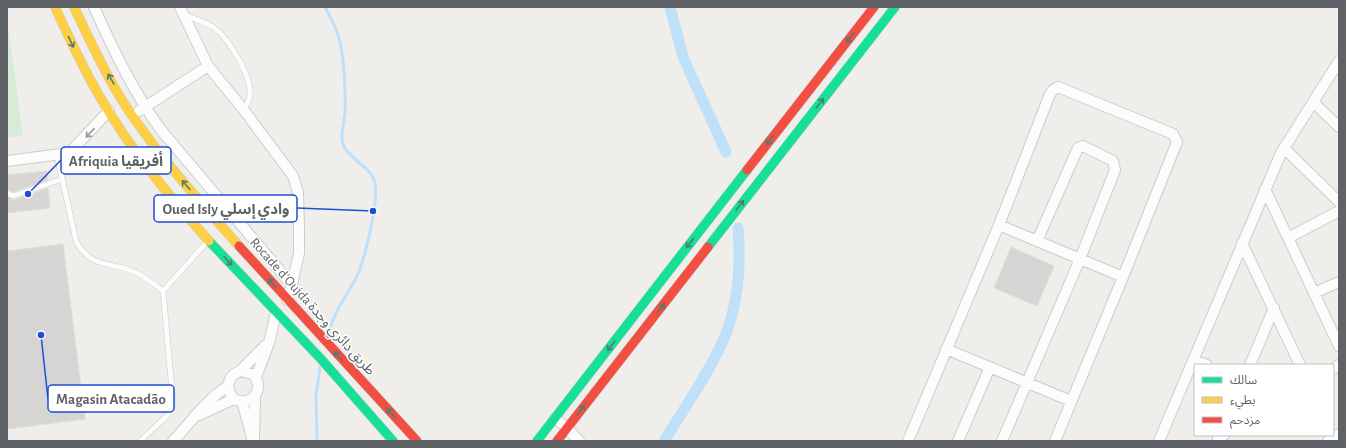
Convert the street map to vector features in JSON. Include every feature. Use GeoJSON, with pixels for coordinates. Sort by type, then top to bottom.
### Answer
{"type":"FeatureCollection","features":[{"type":"Feature","properties":{"kind":"main road"},"geometry":{"type":"LineString","coordinates":[[55,7],[83,67],[109,111],[145,164],[174,202],[276,314],[297,334],[393,441]]}},
{"type":"Feature","properties":{"kind":"main road","name":"Rocade d'Oujda طريق دائري وجدة"},"geometry":{"type":"LineString","coordinates":[[74,7],[95,50],[132,116],[183,182],[287,300],[417,441]]}},
{"type":"Feature","properties":{"kind":"main road"},"geometry":{"type":"LineString","coordinates":[[537,441],[874,7]]}},
{"type":"Feature","properties":{"kind":"main road"},"geometry":{"type":"LineString","coordinates":[[557,441],[895,7]]}},
{"type":"Feature","properties":{"kind":"street"},"geometry":{"type":"LineString","coordinates":[[94,7],[108,39],[144,107],[161,130],[292,285]]}},
{"type":"Feature","properties":{"kind":"street"},"geometry":{"type":"LineString","coordinates":[[182,11],[208,66],[243,109],[293,176],[298,193],[299,254],[287,300]]}},
{"type":"Feature","properties":{"kind":"street"},"geometry":{"type":"LineString","coordinates":[[1159,441],[1265,189],[1284,148],[1339,61]]}},
{"type":"Feature","properties":{"kind":"street"},"geometry":{"type":"LineString","coordinates":[[132,116],[208,66]]}},
{"type":"Feature","properties":{"kind":"street"},"geometry":{"type":"LineString","coordinates":[[908,441],[999,224],[1050,94],[1056,88],[1060,88],[1173,134],[1176,138],[1176,148],[1054,441]]}},
{"type":"Feature","properties":{"kind":"street"},"geometry":{"type":"LineString","coordinates":[[1313,102],[1339,127]]}},
{"type":"Feature","properties":{"kind":"street"},"geometry":{"type":"LineString","coordinates":[[69,153],[109,111]]}},
{"type":"Feature","properties":{"kind":"street"},"geometry":{"type":"LineString","coordinates":[[1002,441],[1080,259],[1115,166],[1113,162],[1083,146],[1075,151],[1037,241]]}},
{"type":"Feature","properties":{"kind":"street"},"geometry":{"type":"LineString","coordinates":[[1284,148],[1339,202]]}},
{"type":"Feature","properties":{"kind":"street"},"geometry":{"type":"LineString","coordinates":[[7,161],[69,153],[110,157],[145,164]]}},
{"type":"Feature","properties":{"kind":"street"},"geometry":{"type":"LineString","coordinates":[[1265,189],[1339,346]]}},
{"type":"Feature","properties":{"kind":"street"},"geometry":{"type":"LineString","coordinates":[[1288,238],[1339,211]]}},
{"type":"Feature","properties":{"kind":"street"},"geometry":{"type":"LineString","coordinates":[[999,224],[1123,277]]}},
{"type":"Feature","properties":{"kind":"street"},"geometry":{"type":"LineString","coordinates":[[1242,243],[1300,364]]}},
{"type":"Feature","properties":{"kind":"street"},"geometry":{"type":"LineString","coordinates":[[1314,293],[1339,282]]}},
{"type":"Feature","properties":{"kind":"street"},"geometry":{"type":"LineString","coordinates":[[1250,364],[1274,308]]}},
{"type":"Feature","properties":{"kind":"street"},"geometry":{"type":"LineString","coordinates":[[256,377],[269,343],[276,314]]}},
{"type":"Feature","properties":{"kind":"street"},"geometry":{"type":"LineString","coordinates":[[254,441],[238,400],[229,391],[228,386],[231,376],[240,371],[269,343]]}},
{"type":"Feature","properties":{"kind":"street"},"geometry":{"type":"LineString","coordinates":[[946,349],[1071,401]]}},
{"type":"Feature","properties":{"kind":"street"},"geometry":{"type":"LineString","coordinates":[[1193,360],[1204,364]]}},
{"type":"Feature","properties":{"kind":"street"},"geometry":{"type":"LineString","coordinates":[[958,441],[990,367]]}},
{"type":"Feature","properties":{"kind":"street"},"geometry":{"type":"LineString","coordinates":[[240,371],[249,372],[256,377],[259,386],[255,396],[254,441]]}},
{"type":"Feature","properties":{"kind":"street"},"geometry":{"type":"LineString","coordinates":[[173,441],[198,414],[209,399],[228,386]]}},
{"type":"Feature","properties":{"kind":"street"},"geometry":{"type":"LineString","coordinates":[[198,414],[238,400],[252,399],[255,396]]}},
{"type":"Feature","properties":{"kind":"street"},"geometry":{"type":"LineString","coordinates":[[555,418],[579,441]]}},
{"type":"Feature","properties":{"kind":"street"},"geometry":{"type":"LineString","coordinates":[[1328,441],[1339,434]]}},
{"type":"Feature","properties":{"kind":"lane"},"geometry":{"type":"LineString","coordinates":[[182,11],[214,28],[230,42],[248,82],[250,95],[248,104],[243,109]]}},
{"type":"Feature","properties":{"kind":"lane"},"geometry":{"type":"LineString","coordinates":[[57,154],[76,241],[81,251],[89,258],[98,262],[138,274],[163,291]]}},
{"type":"Feature","properties":{"kind":"lane"},"geometry":{"type":"LineString","coordinates":[[7,193],[14,196],[62,179]]}},
{"type":"Feature","properties":{"kind":"lane"},"geometry":{"type":"LineString","coordinates":[[140,441],[168,415],[173,401],[163,291],[209,240]]}},
{"type":"Feature","properties":{"kind":"green space"},"geometry":{"type":"Polygon","coordinates":[[[7,19],[23,136],[7,138],[7,19]]]}},
{"type":"Feature","properties":{"kind":"building"},"geometry":{"type":"Polygon","coordinates":[[[47,171],[48,180],[13,192],[7,189],[7,175],[47,171]]]}},
{"type":"Feature","properties":{"kind":"building"},"geometry":{"type":"Polygon","coordinates":[[[48,188],[50,208],[7,213],[7,197],[14,200],[48,188]]]}},
{"type":"Feature","properties":{"kind":"building"},"geometry":{"type":"Polygon","coordinates":[[[63,244],[85,419],[7,429],[7,251],[63,244]]]}},
{"type":"Feature","properties":{"kind":"building"},"geometry":{"type":"Polygon","coordinates":[[[1011,247],[1054,266],[1037,306],[994,288],[1011,247]]]}},
{"type":"Feature","properties":{"kind":"waterway"},"geometry":{"type":"LineString","coordinates":[[325,7],[337,31],[342,52],[345,95],[345,113],[342,134],[343,144],[346,150],[372,176],[375,183],[376,192],[370,232],[359,272],[336,313],[328,334]]}},
{"type":"Feature","properties":{"kind":"waterway"},"geometry":{"type":"LineString","coordinates":[[670,7],[683,57],[726,152]]}},
{"type":"Feature","properties":{"kind":"waterway"},"geometry":{"type":"LineString","coordinates":[[664,441],[710,367],[728,328],[735,300],[739,271],[738,228]]}},
{"type":"Feature","properties":{"kind":"waterway"},"geometry":{"type":"LineString","coordinates":[[317,441],[316,396],[320,367]]}},
{"type":"Feature","properties":{"kind":"railway"},"geometry":{"type":"LineString","coordinates":[[1116,441],[1251,120],[1310,7]]}},
{"type":"Feature","properties":{"kind":"traffic: fast"},"geometry":{"type":"LineString","coordinates":[[708,247],[895,7]]}},
{"type":"Feature","properties":{"kind":"traffic: fast"},"geometry":{"type":"LineString","coordinates":[[537,441],[747,170]]}},
{"type":"Feature","properties":{"kind":"traffic: fast"},"geometry":{"type":"LineString","coordinates":[[209,241],[321,359],[393,441]]}},
{"type":"Feature","properties":{"kind":"traffic: slow"},"geometry":{"type":"LineString","coordinates":[[55,7],[82,64],[124,135],[137,154],[179,207],[209,241]]}},
{"type":"Feature","properties":{"kind":"traffic: slow"},"geometry":{"type":"LineString","coordinates":[[74,7],[109,77],[133,117],[171,167],[239,246]]}},
{"type":"Feature","properties":{"kind":"traffic: jam"},"geometry":{"type":"LineString","coordinates":[[747,170],[874,7]]}},
{"type":"Feature","properties":{"kind":"traffic: jam"},"geometry":{"type":"LineString","coordinates":[[239,246],[417,441]]}},
{"type":"Feature","properties":{"kind":"traffic: jam"},"geometry":{"type":"LineString","coordinates":[[557,441],[708,247]]}},
{"type":"Feature","properties":{"kind":"place","name":"Afriquia أفريقيا"},"geometry":{"type":"Point","coordinates":[28,194]}},
{"type":"Feature","properties":{"kind":"place","name":"Oued Isly وادي إسلي"},"geometry":{"type":"Point","coordinates":[373,211]}},
{"type":"Feature","properties":{"kind":"place","name":"Magasin Atacadão"},"geometry":{"type":"Point","coordinates":[41,335]}}]}
